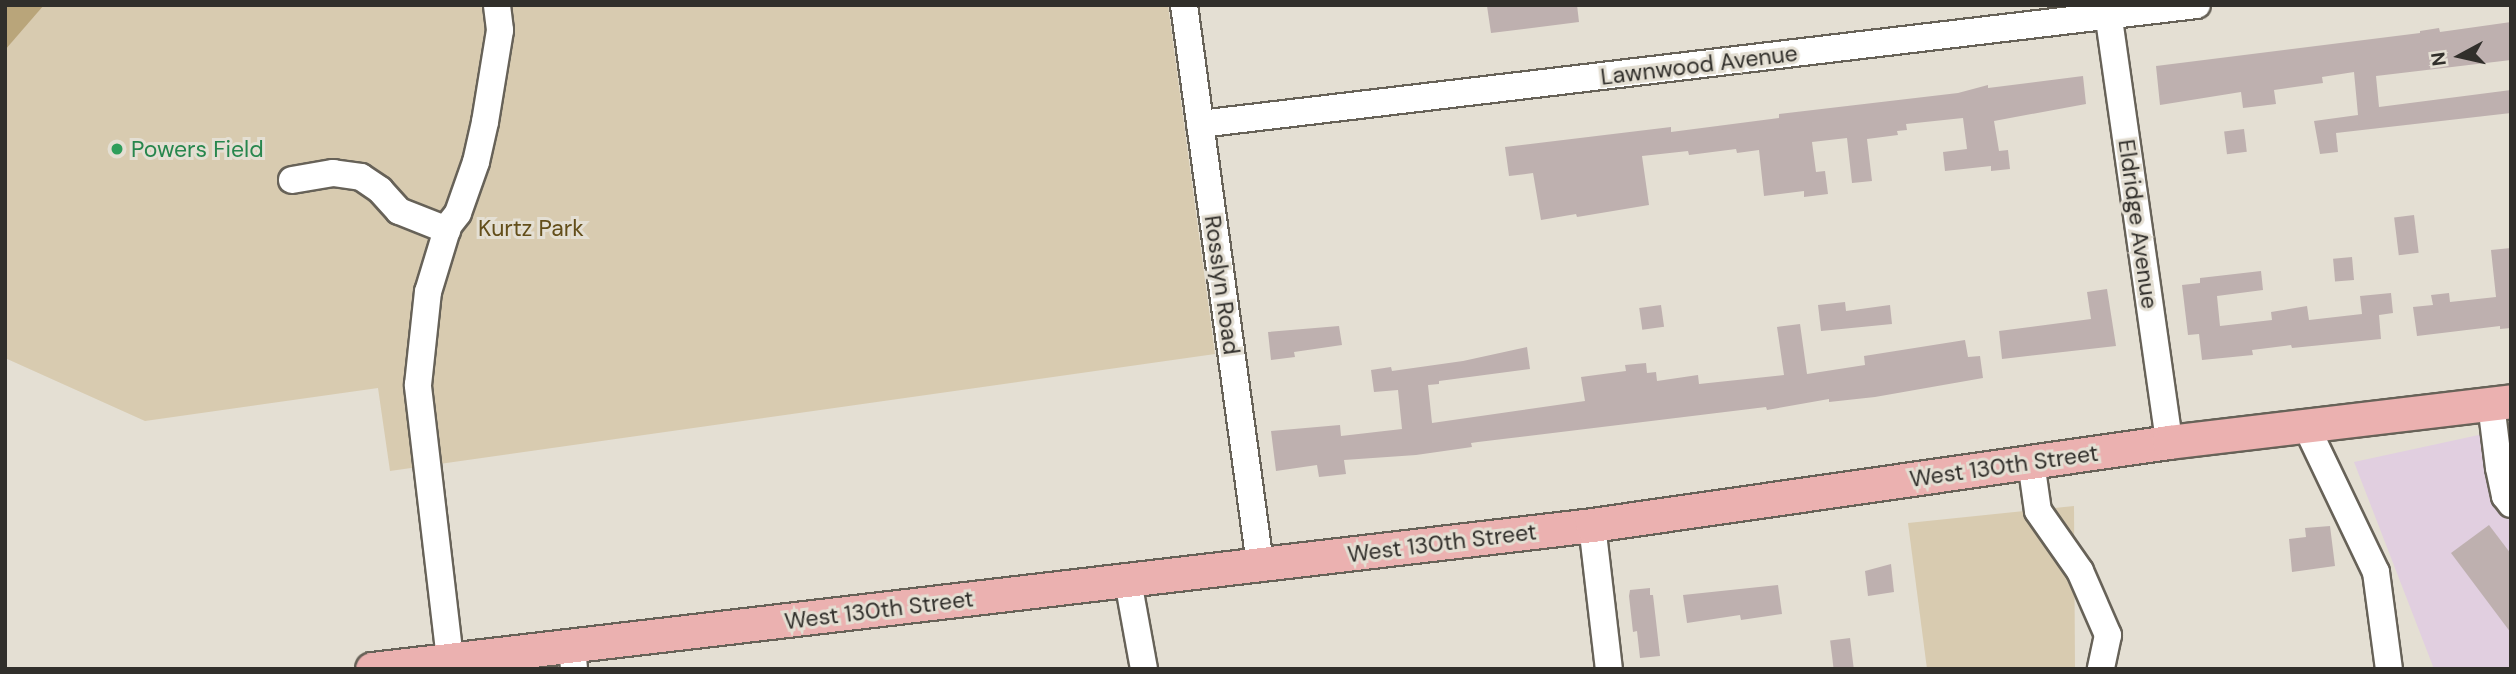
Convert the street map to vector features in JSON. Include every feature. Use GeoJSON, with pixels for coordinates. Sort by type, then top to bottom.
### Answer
{"type":"FeatureCollection","features":[{"type":"Feature","properties":{"kind":"main road","name":"West 130th Street"},"geometry":{"type":"LineString","coordinates":[[372,669],[450,659],[573,657],[1128,580],[1592,525],[2169,442],[2501,402]]}},
{"type":"Feature","properties":{"kind":"street"},"geometry":{"type":"LineString","coordinates":[[450,659],[418,385],[428,292],[447,230],[458,213],[471,175],[485,122],[500,30],[497,5]]}},
{"type":"Feature","properties":{"kind":"street","name":"Rosslyn Road"},"geometry":{"type":"LineString","coordinates":[[1184,5],[1260,565]]}},
{"type":"Feature","properties":{"kind":"street","name":"Lawnwood Avenue"},"geometry":{"type":"LineString","coordinates":[[1200,124],[2108,11],[2197,5]]}},
{"type":"Feature","properties":{"kind":"street","name":"Eldridge Avenue"},"geometry":{"type":"LineString","coordinates":[[2108,11],[2169,442]]}},
{"type":"Feature","properties":{"kind":"street"},"geometry":{"type":"LineString","coordinates":[[292,180],[333,173],[361,177],[380,190],[399,211],[447,230]]}},
{"type":"Feature","properties":{"kind":"street"},"geometry":{"type":"LineString","coordinates":[[2501,402],[2499,468],[2505,496],[2511,505]]}},
{"type":"Feature","properties":{"kind":"street"},"geometry":{"type":"LineString","coordinates":[[2306,426],[2376,572],[2389,669]]}},
{"type":"Feature","properties":{"kind":"street"},"geometry":{"type":"LineString","coordinates":[[2031,462],[2038,511],[2080,570],[2108,635],[2101,669]]}},
{"type":"Feature","properties":{"kind":"street"},"geometry":{"type":"LineString","coordinates":[[1592,525],[1609,669]]}},
{"type":"Feature","properties":{"kind":"street"},"geometry":{"type":"LineString","coordinates":[[1128,580],[1144,669]]}},
{"type":"Feature","properties":{"kind":"shaded area"},"geometry":{"type":"Polygon","coordinates":[[[5,5],[44,5],[5,50],[5,5]]]}},
{"type":"Feature","properties":{"kind":"shaded area"},"geometry":{"type":"Polygon","coordinates":[[[2511,428],[2511,669],[2434,669],[2354,462],[2511,428]]]}},
{"type":"Feature","properties":{"kind":"green space","name":"Kurtz Park"},"geometry":{"type":"Polygon","coordinates":[[[5,5],[1168,5],[1215,354],[390,471],[378,388],[145,421],[5,358],[5,5]]]}},
{"type":"Feature","properties":{"kind":"green space"},"geometry":{"type":"Polygon","coordinates":[[[2074,506],[2075,669],[1927,669],[1908,523],[2074,506]]]}},
{"type":"Feature","properties":{"kind":"building"},"geometry":{"type":"Polygon","coordinates":[[[1577,5],[1579,22],[1491,33],[1487,6],[1577,5]]]}},
{"type":"Feature","properties":{"kind":"building"},"geometry":{"type":"Polygon","coordinates":[[[2511,22],[2511,60],[2376,76],[2379,107],[2511,90],[2511,113],[2336,133],[2338,152],[2320,154],[2314,121],[2358,115],[2354,72],[2322,77],[2323,83],[2274,90],[2276,104],[2243,108],[2241,92],[2160,105],[2156,66],[2420,33],[2439,28],[2440,32],[2511,22]]]}},
{"type":"Feature","properties":{"kind":"building"},"geometry":{"type":"Polygon","coordinates":[[[2083,76],[2086,104],[1994,121],[1999,151],[2008,150],[2010,169],[1991,171],[1991,166],[1945,171],[1943,152],[1967,149],[1963,118],[1906,124],[1907,130],[1897,131],[1898,135],[1867,139],[1872,181],[1852,183],[1847,138],[1812,142],[1816,172],[1825,171],[1828,194],[1804,197],[1804,191],[1764,196],[1759,150],[1737,153],[1736,149],[1689,155],[1688,151],[1642,156],[1649,205],[1541,220],[1533,173],[1509,176],[1505,147],[1671,127],[1671,132],[1779,118],[1779,114],[1958,93],[1988,85],[1988,88],[2083,76]]]}},
{"type":"Feature","properties":{"kind":"building"},"geometry":{"type":"Polygon","coordinates":[[[2244,129],[2247,152],[2227,154],[2224,131],[2244,129]]]}},
{"type":"Feature","properties":{"kind":"building"},"geometry":{"type":"Polygon","coordinates":[[[2414,215],[2419,253],[2399,255],[2394,217],[2414,215]]]}},
{"type":"Feature","properties":{"kind":"building"},"geometry":{"type":"Polygon","coordinates":[[[2511,248],[2511,328],[2500,329],[2500,326],[2417,336],[2413,307],[2433,305],[2431,295],[2449,293],[2450,302],[2496,297],[2491,250],[2511,248]]]}},
{"type":"Feature","properties":{"kind":"building"},"geometry":{"type":"Polygon","coordinates":[[[2352,257],[2354,280],[2335,282],[2333,259],[2352,257]]]}},
{"type":"Feature","properties":{"kind":"building"},"geometry":{"type":"Polygon","coordinates":[[[2261,271],[2263,290],[2217,296],[2220,326],[2272,320],[2271,312],[2307,306],[2309,320],[2362,314],[2360,296],[2391,293],[2393,313],[2379,315],[2381,339],[2292,348],[2291,345],[2252,350],[2253,355],[2202,360],[2199,334],[2188,335],[2182,285],[2200,283],[2200,278],[2261,271]]]}},
{"type":"Feature","properties":{"kind":"building"},"geometry":{"type":"Polygon","coordinates":[[[2107,289],[2116,346],[2002,359],[1999,331],[2091,319],[2087,292],[2107,289]]]}},
{"type":"Feature","properties":{"kind":"building"},"geometry":{"type":"Polygon","coordinates":[[[1845,302],[1846,311],[1890,305],[1892,324],[1821,331],[1818,305],[1845,302]]]}},
{"type":"Feature","properties":{"kind":"building"},"geometry":{"type":"Polygon","coordinates":[[[1661,305],[1664,327],[1642,330],[1639,308],[1661,305]]]}},
{"type":"Feature","properties":{"kind":"building"},"geometry":{"type":"Polygon","coordinates":[[[1800,324],[1807,374],[1865,365],[1864,356],[1965,340],[1968,357],[1980,356],[1983,378],[1875,397],[1829,402],[1829,399],[1767,410],[1766,407],[1478,442],[1471,443],[1472,447],[1416,455],[1344,460],[1346,474],[1319,477],[1317,465],[1276,471],[1271,431],[1340,425],[1341,436],[1402,429],[1398,390],[1374,392],[1371,370],[1391,367],[1392,371],[1463,361],[1527,347],[1530,369],[1439,381],[1439,384],[1428,385],[1432,423],[1585,401],[1581,377],[1626,371],[1625,365],[1646,363],[1647,373],[1656,372],[1657,381],[1698,375],[1699,384],[1784,375],[1777,327],[1800,324]]]}},
{"type":"Feature","properties":{"kind":"building"},"geometry":{"type":"Polygon","coordinates":[[[1339,326],[1342,345],[1294,352],[1295,357],[1271,360],[1268,332],[1339,326]]]}},
{"type":"Feature","properties":{"kind":"building"},"geometry":{"type":"Polygon","coordinates":[[[2489,525],[2511,554],[2511,633],[2451,553],[2489,525]]]}},
{"type":"Feature","properties":{"kind":"building"},"geometry":{"type":"Polygon","coordinates":[[[2330,526],[2335,566],[2292,572],[2289,539],[2306,537],[2305,528],[2330,526]]]}},
{"type":"Feature","properties":{"kind":"building"},"geometry":{"type":"Polygon","coordinates":[[[1891,564],[1894,592],[1868,596],[1865,571],[1891,564]]]}},
{"type":"Feature","properties":{"kind":"building"},"geometry":{"type":"Polygon","coordinates":[[[1778,585],[1782,614],[1741,620],[1740,615],[1687,623],[1683,595],[1778,585]]]}},
{"type":"Feature","properties":{"kind":"building"},"geometry":{"type":"Polygon","coordinates":[[[1650,588],[1660,656],[1640,658],[1637,631],[1633,632],[1629,596],[1630,590],[1650,588]]]}},
{"type":"Feature","properties":{"kind":"building"},"geometry":{"type":"Polygon","coordinates":[[[1850,638],[1854,669],[1834,669],[1830,640],[1850,638]]]}},
{"type":"Feature","properties":{"kind":"place","name":"Powers Field"},"geometry":{"type":"Point","coordinates":[117,149]}}]}
